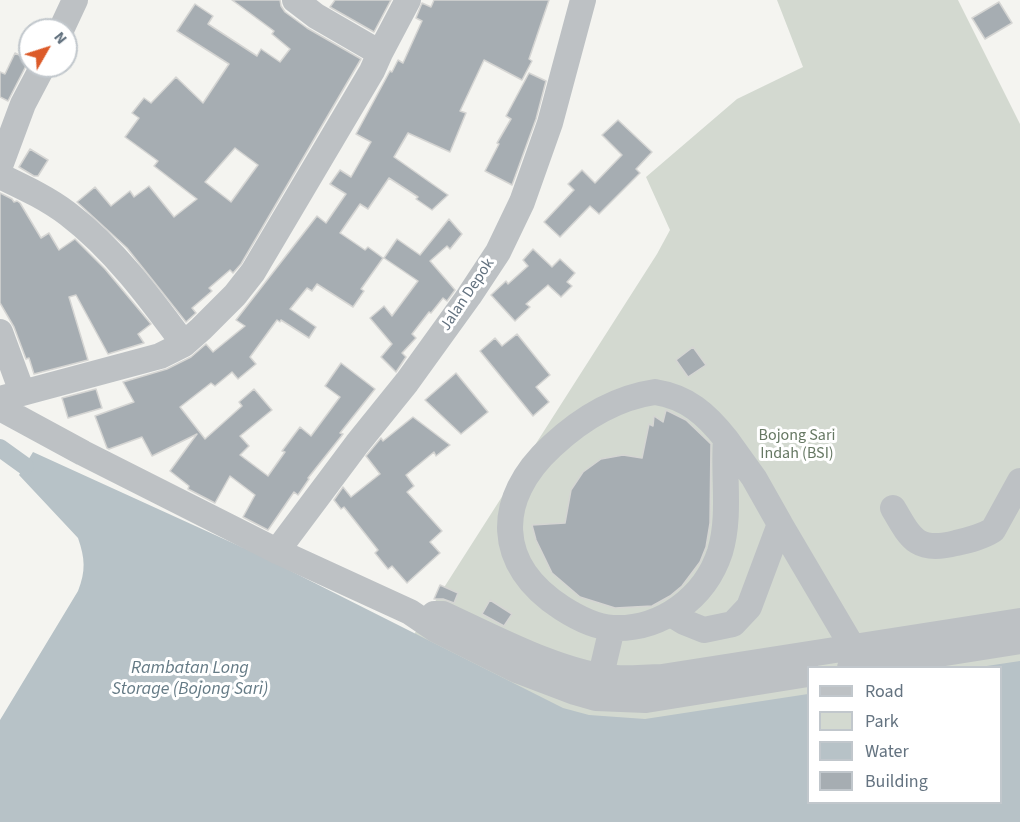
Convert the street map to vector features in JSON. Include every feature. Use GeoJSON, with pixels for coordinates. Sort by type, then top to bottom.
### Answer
{"type":"FeatureCollection","features":[{"type":"Feature","properties":{"kind":"street"},"geometry":{"type":"LineString","coordinates":[[67,18],[75,0]]}},
{"type":"Feature","properties":{"kind":"street"},"geometry":{"type":"LineString","coordinates":[[0,332],[11,395],[160,356],[184,344],[217,314],[253,272],[372,71],[408,0]]}},
{"type":"Feature","properties":{"kind":"street","name":"Jalan Depok"},"geometry":{"type":"LineString","coordinates":[[277,551],[407,382],[470,296],[498,252],[522,202],[550,123],[583,0]]}},
{"type":"Feature","properties":{"kind":"street"},"geometry":{"type":"LineString","coordinates":[[302,3],[360,43],[380,53]]}},
{"type":"Feature","properties":{"kind":"street"},"geometry":{"type":"LineString","coordinates":[[0,166],[23,104],[37,78]]}},
{"type":"Feature","properties":{"kind":"street"},"geometry":{"type":"LineString","coordinates":[[0,176],[60,208],[93,236],[142,288],[184,344]]}},
{"type":"Feature","properties":{"kind":"street"},"geometry":{"type":"LineString","coordinates":[[726,439],[725,530],[719,553],[707,580],[690,600],[671,614],[636,626],[612,628],[599,625],[570,613],[554,602],[538,590],[521,567],[511,541],[508,523],[512,504],[529,472],[542,455],[570,429],[595,412],[639,394],[655,392],[672,395],[694,406],[713,423],[726,439],[754,478],[855,660]]}},
{"type":"Feature","properties":{"kind":"street"},"geometry":{"type":"LineString","coordinates":[[0,408],[83,453],[277,551],[410,612],[435,629],[517,670],[575,692],[599,687],[615,678],[662,677],[855,660],[1020,641]]}},
{"type":"Feature","properties":{"kind":"street"},"geometry":{"type":"LineString","coordinates":[[893,508],[906,531],[915,540],[927,546],[941,547],[986,535],[993,530],[1020,481]]}},
{"type":"Feature","properties":{"kind":"street"},"geometry":{"type":"LineString","coordinates":[[671,614],[704,630],[733,624],[749,607],[780,524]]}},
{"type":"Feature","properties":{"kind":"street"},"geometry":{"type":"LineString","coordinates":[[855,660],[1020,621]]}},
{"type":"Feature","properties":{"kind":"street"},"geometry":{"type":"LineString","coordinates":[[599,687],[612,628]]}},
{"type":"Feature","properties":{"kind":"street"},"geometry":{"type":"LineString","coordinates":[[599,687],[621,700],[665,698],[807,674]]}},
{"type":"Feature","properties":{"kind":"green space","name":"Bojong Sari Indah (BSI)"},"geometry":{"type":"Polygon","coordinates":[[[777,0],[958,0],[1020,124],[1020,662],[994,666],[807,666],[807,695],[648,723],[602,719],[565,710],[413,636],[657,254],[670,230],[646,177],[737,99],[803,67],[777,0]]]}},
{"type":"Feature","properties":{"kind":"water","name":"Rambatan Long Storage (Bojong Sari)"},"geometry":{"type":"Polygon","coordinates":[[[33,452],[259,555],[563,708],[589,715],[645,719],[807,694],[807,804],[1002,804],[1002,666],[987,666],[1020,661],[1020,822],[0,822],[0,720],[78,591],[83,571],[83,558],[78,538],[19,475],[33,452]]]}},
{"type":"Feature","properties":{"kind":"building"},"geometry":{"type":"Polygon","coordinates":[[[232,0],[280,0],[285,12],[307,28],[361,59],[241,264],[233,273],[230,270],[209,288],[212,291],[192,308],[196,313],[186,322],[127,248],[77,202],[95,187],[111,206],[130,191],[134,197],[149,186],[174,217],[197,199],[154,166],[158,161],[125,137],[139,118],[132,113],[144,98],[151,103],[176,77],[203,103],[229,64],[177,31],[195,4],[213,16],[208,24],[257,56],[261,49],[280,62],[290,49],[272,34],[274,31],[232,0]],[[235,148],[205,182],[231,202],[258,165],[235,148]]]}},
{"type":"Feature","properties":{"kind":"building"},"geometry":{"type":"Polygon","coordinates":[[[335,0],[391,0],[374,32],[330,7],[335,0]]]}},
{"type":"Feature","properties":{"kind":"building"},"geometry":{"type":"Polygon","coordinates":[[[434,0],[549,0],[529,59],[532,61],[522,80],[484,60],[460,111],[466,113],[450,152],[408,133],[394,157],[448,195],[432,210],[416,199],[418,197],[389,178],[368,209],[360,204],[340,233],[365,250],[368,247],[383,258],[361,289],[364,291],[353,307],[317,284],[312,291],[307,288],[290,309],[316,327],[309,338],[281,320],[280,322],[277,320],[250,357],[256,364],[238,379],[232,372],[215,386],[211,383],[180,407],[205,439],[242,406],[239,402],[254,389],[272,410],[240,436],[249,446],[240,455],[268,476],[285,452],[282,451],[300,427],[311,436],[340,397],[325,386],[341,363],[375,389],[340,433],[343,434],[308,478],[298,495],[294,492],[268,530],[243,517],[255,495],[230,476],[215,503],[188,489],[189,486],[170,471],[197,434],[152,456],[142,437],[109,449],[95,416],[134,402],[123,382],[167,369],[191,357],[206,344],[213,352],[245,326],[236,320],[317,216],[326,223],[346,194],[330,184],[340,170],[351,177],[371,142],[356,134],[390,71],[392,72],[398,60],[403,63],[422,21],[416,18],[422,3],[431,7],[434,0]]]}},
{"type":"Feature","properties":{"kind":"building"},"geometry":{"type":"Polygon","coordinates":[[[999,2],[1012,23],[985,39],[972,18],[999,2]]]}},
{"type":"Feature","properties":{"kind":"building"},"geometry":{"type":"Polygon","coordinates":[[[15,53],[18,54],[20,78],[8,101],[0,97],[0,72],[5,74],[15,53]]]}},
{"type":"Feature","properties":{"kind":"building"},"geometry":{"type":"Polygon","coordinates":[[[529,73],[546,81],[536,119],[512,185],[485,171],[511,119],[506,116],[529,73]]]}},
{"type":"Feature","properties":{"kind":"building"},"geometry":{"type":"Polygon","coordinates":[[[618,120],[652,152],[636,169],[640,173],[599,214],[590,206],[560,237],[544,222],[574,190],[568,184],[582,170],[595,183],[622,155],[602,135],[618,120]]]}},
{"type":"Feature","properties":{"kind":"building"},"geometry":{"type":"Polygon","coordinates":[[[30,149],[48,160],[38,176],[19,167],[30,149]]]}},
{"type":"Feature","properties":{"kind":"building"},"geometry":{"type":"Polygon","coordinates":[[[0,193],[20,203],[41,238],[49,233],[59,250],[75,239],[105,269],[151,324],[138,334],[144,343],[108,354],[76,295],[69,297],[88,360],[34,374],[29,358],[26,359],[14,327],[0,303],[0,193]]]}},
{"type":"Feature","properties":{"kind":"building"},"geometry":{"type":"Polygon","coordinates":[[[449,219],[462,234],[450,249],[447,246],[430,261],[455,290],[447,301],[443,298],[431,313],[429,312],[412,334],[416,338],[402,353],[406,357],[396,372],[381,357],[392,344],[370,318],[384,306],[392,316],[418,281],[384,258],[397,239],[420,255],[449,219]]]}},
{"type":"Feature","properties":{"kind":"building"},"geometry":{"type":"Polygon","coordinates":[[[533,249],[552,267],[560,259],[575,273],[567,282],[572,286],[561,297],[548,285],[526,304],[530,307],[515,321],[491,295],[506,281],[508,284],[528,266],[523,260],[533,249]]]}},
{"type":"Feature","properties":{"kind":"building"},"geometry":{"type":"Polygon","coordinates":[[[517,334],[550,375],[536,387],[549,402],[533,416],[480,351],[495,338],[502,346],[517,334]]]}},
{"type":"Feature","properties":{"kind":"building"},"geometry":{"type":"Polygon","coordinates":[[[693,347],[706,365],[688,377],[676,360],[693,347]]]}},
{"type":"Feature","properties":{"kind":"building"},"geometry":{"type":"Polygon","coordinates":[[[456,373],[488,412],[461,434],[425,400],[456,373]]]}},
{"type":"Feature","properties":{"kind":"building"},"geometry":{"type":"Polygon","coordinates":[[[96,389],[102,408],[68,418],[62,398],[96,389]]]}},
{"type":"Feature","properties":{"kind":"building"},"geometry":{"type":"Polygon","coordinates":[[[666,410],[686,420],[711,444],[710,523],[706,547],[700,562],[682,586],[652,606],[615,608],[580,597],[552,573],[536,540],[532,525],[565,523],[571,490],[583,472],[601,459],[623,455],[642,458],[649,424],[653,426],[654,416],[663,422],[666,410]]]}},
{"type":"Feature","properties":{"kind":"building"},"geometry":{"type":"Polygon","coordinates":[[[413,417],[450,445],[436,456],[434,452],[406,475],[414,486],[407,492],[442,531],[430,542],[440,553],[407,583],[392,566],[388,569],[375,553],[378,550],[344,507],[341,509],[334,500],[343,487],[351,497],[380,474],[366,456],[381,438],[383,441],[413,417]]]}},
{"type":"Feature","properties":{"kind":"building"},"geometry":{"type":"Polygon","coordinates":[[[440,585],[458,593],[454,603],[434,599],[440,585]]]}},
{"type":"Feature","properties":{"kind":"building"},"geometry":{"type":"Polygon","coordinates":[[[490,600],[512,614],[504,626],[482,614],[490,600]]]}},
{"type":"Feature","properties":{"kind":"waterway"},"geometry":{"type":"LineString","coordinates":[[0,448],[25,466]]}}]}
